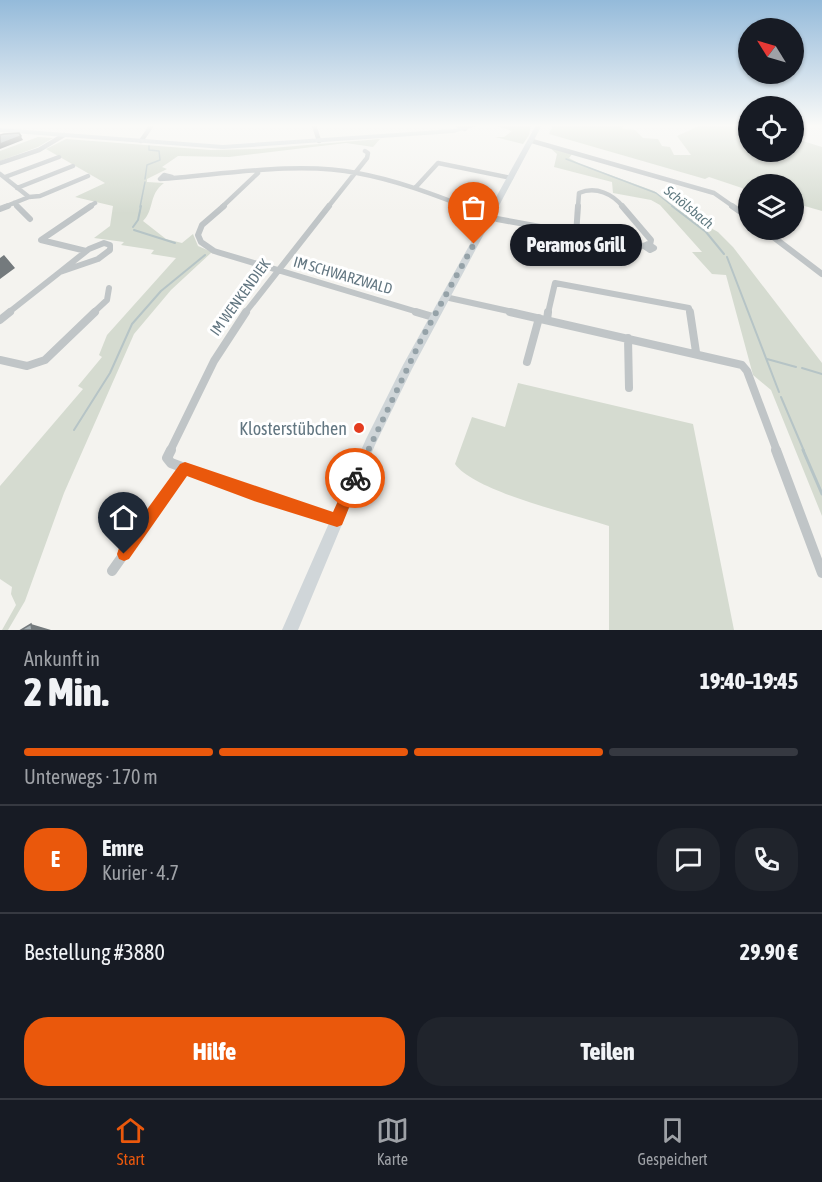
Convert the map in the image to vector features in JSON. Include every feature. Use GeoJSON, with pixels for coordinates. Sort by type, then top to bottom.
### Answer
{"type":"FeatureCollection","features":[{"type":"Feature","properties":{"kind":"main road"},"geometry":{"type":"LineString","coordinates":[[290,630],[373,437],[433,317],[524,154]]}},
{"type":"Feature","properties":{"kind":"street"},"geometry":{"type":"LineString","coordinates":[[0,163],[26,154]]}},
{"type":"Feature","properties":{"kind":"street","name":"IM WENKENDIEK"},"geometry":{"type":"LineString","coordinates":[[185,468],[171,463],[168,453],[220,351],[277,270],[368,154]]}},
{"type":"Feature","properties":{"kind":"street"},"geometry":{"type":"LineString","coordinates":[[579,154],[714,193],[738,210]]}},
{"type":"Feature","properties":{"kind":"street"},"geometry":{"type":"LineString","coordinates":[[2,176],[59,157]]}},
{"type":"Feature","properties":{"kind":"street"},"geometry":{"type":"LineString","coordinates":[[415,188],[442,158]]}},
{"type":"Feature","properties":{"kind":"street"},"geometry":{"type":"LineString","coordinates":[[438,163],[511,178]]}},
{"type":"Feature","properties":{"kind":"street"},"geometry":{"type":"LineString","coordinates":[[17,188],[73,166]]}},
{"type":"Feature","properties":{"kind":"street"},"geometry":{"type":"LineString","coordinates":[[172,177],[301,169],[355,172],[415,188],[489,217],[576,235],[647,246],[651,240],[613,195],[586,190],[579,193],[576,235]]}},
{"type":"Feature","properties":{"kind":"street","name":"IM SCHWARZWALD"},"geometry":{"type":"LineString","coordinates":[[258,172],[253,180],[202,225],[198,235],[201,242],[214,251],[433,317]]}},
{"type":"Feature","properties":{"kind":"street"},"geometry":{"type":"LineString","coordinates":[[2,176],[28,197]]}},
{"type":"Feature","properties":{"kind":"street"},"geometry":{"type":"LineString","coordinates":[[0,209],[28,197],[40,196],[88,176]]}},
{"type":"Feature","properties":{"kind":"street"},"geometry":{"type":"LineString","coordinates":[[14,203],[30,219]]}},
{"type":"Feature","properties":{"kind":"street"},"geometry":{"type":"LineString","coordinates":[[86,251],[41,240],[95,203]]}},
{"type":"Feature","properties":{"kind":"street"},"geometry":{"type":"LineString","coordinates":[[777,240],[822,274]]}},
{"type":"Feature","properties":{"kind":"street"},"geometry":{"type":"LineString","coordinates":[[0,320],[59,272],[86,251],[102,243],[111,247],[98,259],[59,272]]}},
{"type":"Feature","properties":{"kind":"street"},"geometry":{"type":"LineString","coordinates":[[548,320],[553,287],[561,283],[688,308],[696,352]]}},
{"type":"Feature","properties":{"kind":"street"},"geometry":{"type":"LineString","coordinates":[[0,360],[27,366],[45,360],[107,300],[109,288]]}},
{"type":"Feature","properties":{"kind":"street"},"geometry":{"type":"LineString","coordinates":[[445,297],[742,364],[747,371],[822,573]]}},
{"type":"Feature","properties":{"kind":"street"},"geometry":{"type":"LineString","coordinates":[[527,362],[539,318]]}},
{"type":"Feature","properties":{"kind":"street"},"geometry":{"type":"LineString","coordinates":[[628,338],[629,388]]}},
{"type":"Feature","properties":{"kind":"street"},"geometry":{"type":"LineString","coordinates":[[112,571],[185,468],[257,495],[337,520]]}},
{"type":"Feature","properties":{"kind":"shaded area"},"geometry":{"type":"Polygon","coordinates":[[[0,154],[18,154],[0,161],[0,154]]]}},
{"type":"Feature","properties":{"kind":"shaded area"},"geometry":{"type":"Polygon","coordinates":[[[55,154],[251,154],[229,157],[178,156],[162,167],[167,169],[147,179],[147,182],[164,183],[153,197],[149,212],[143,221],[166,239],[182,243],[193,234],[198,246],[212,252],[171,290],[134,334],[64,493],[25,601],[8,630],[2,630],[16,605],[11,594],[12,587],[0,579],[0,486],[83,389],[78,386],[102,357],[99,355],[107,335],[176,258],[151,254],[154,250],[121,245],[124,242],[94,238],[110,226],[113,206],[75,197],[105,183],[55,154]]]}},
{"type":"Feature","properties":{"kind":"shaded area"},"geometry":{"type":"Polygon","coordinates":[[[557,154],[572,154],[569,158],[580,164],[654,191],[675,208],[718,232],[733,247],[822,363],[822,516],[771,390],[753,375],[726,275],[712,274],[692,252],[702,252],[660,205],[651,200],[613,193],[612,182],[554,167],[557,154]]]}},
{"type":"Feature","properties":{"kind":"shaded area"},"geometry":{"type":"Polygon","coordinates":[[[620,154],[738,154],[738,162],[804,162],[804,154],[822,154],[822,211],[804,206],[804,174],[738,174],[738,187],[709,177],[705,179],[620,154]]]}},
{"type":"Feature","properties":{"kind":"shaded area"},"geometry":{"type":"Polygon","coordinates":[[[518,383],[693,424],[734,630],[609,630],[609,526],[503,493],[482,484],[455,464],[472,417],[505,427],[518,383]]]}},
{"type":"Feature","properties":{"kind":"building"},"geometry":{"type":"Polygon","coordinates":[[[31,624],[32,630],[21,630],[31,624]]]}},
{"type":"Feature","properties":{"kind":"waterway"},"geometry":{"type":"LineString","coordinates":[[145,179],[147,165],[160,160],[159,154]]}},
{"type":"Feature","properties":{"kind":"waterway","name":"Schölsbach"},"geometry":{"type":"LineString","coordinates":[[566,159],[656,193],[674,207]]}},
{"type":"Feature","properties":{"kind":"waterway"},"geometry":{"type":"LineString","coordinates":[[140,207],[145,182]]}},
{"type":"Feature","properties":{"kind":"waterway"},"geometry":{"type":"LineString","coordinates":[[133,227],[138,220],[141,206]]}},
{"type":"Feature","properties":{"kind":"waterway","name":"Schölsbach"},"geometry":{"type":"LineString","coordinates":[[672,206],[706,232],[724,254]]}},
{"type":"Feature","properties":{"kind":"waterway"},"geometry":{"type":"LineString","coordinates":[[134,230],[175,243]]}},
{"type":"Feature","properties":{"kind":"waterway"},"geometry":{"type":"LineString","coordinates":[[74,430],[110,373],[132,324],[161,291],[205,255]]}},
{"type":"Feature","properties":{"kind":"waterway","name":"Schölsbach"},"geometry":{"type":"LineString","coordinates":[[727,257],[779,392]]}},
{"type":"Feature","properties":{"kind":"waterway"},"geometry":{"type":"LineString","coordinates":[[767,359],[796,367]]}},
{"type":"Feature","properties":{"kind":"waterway"},"geometry":{"type":"LineString","coordinates":[[802,368],[822,374]]}},
{"type":"Feature","properties":{"kind":"waterway","name":"Schölsbach"},"geometry":{"type":"LineString","coordinates":[[781,397],[804,451]]}},
{"type":"Feature","properties":{"kind":"waterway","name":"Schölsbach"},"geometry":{"type":"LineString","coordinates":[[803,450],[822,494]]}},
{"type":"Feature","properties":{"kind":"way so far"},"geometry":{"type":"LineString","coordinates":[[355,478],[421,340],[474,244]]}},
{"type":"Feature","properties":{"kind":"place","name":"Peramos Grill"},"geometry":{"type":"Point","coordinates":[474,244]}},
{"type":"Feature","properties":{"kind":"place","name":"Klosterstübchen"},"geometry":{"type":"Point","coordinates":[359,428]}},
{"type":"Feature","properties":{"kind":"route"},"geometry":{"type":"LineString","coordinates":[[124,554],[185,468],[257,495],[337,520],[355,478]]}}]}
